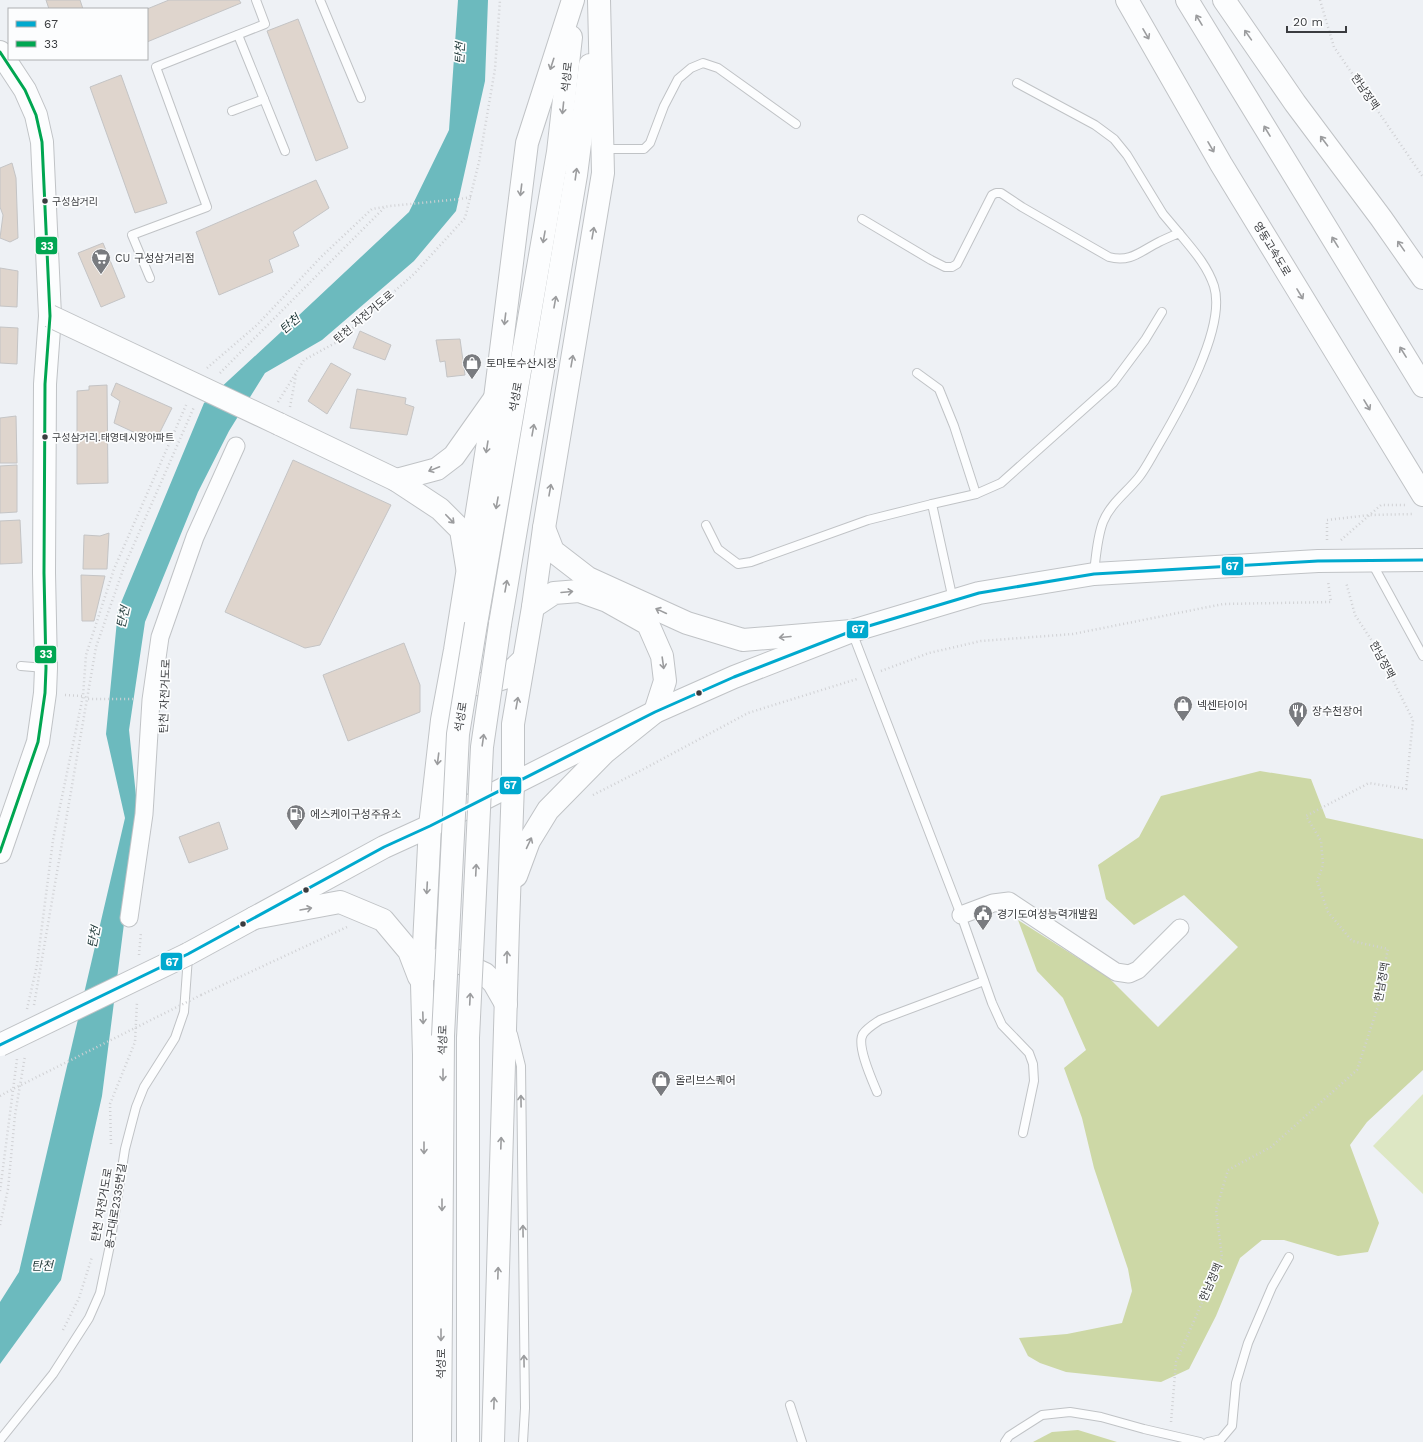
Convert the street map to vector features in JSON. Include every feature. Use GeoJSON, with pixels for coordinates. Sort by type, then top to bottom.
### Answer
{"type":"FeatureCollection","features":[{"type":"Feature","properties":{"kind":"main road"},"geometry":{"type":"LineString","coordinates":[[424,1442],[424,1055],[422,984],[430,826],[442,720],[455,650],[495,398],[527,143],[574,0]]}},
{"type":"Feature","properties":{"kind":"main road","name":"석성로"},"geometry":{"type":"LineString","coordinates":[[440,1442],[443,1036],[458,734],[558,152],[574,0]]}},
{"type":"Feature","properties":{"kind":"main road"},"geometry":{"type":"LineString","coordinates":[[493,1442],[513,783],[513,724],[533,607],[544,528],[604,173],[599,0]]}},
{"type":"Feature","properties":{"kind":"main road","name":"석성로"},"geometry":{"type":"LineString","coordinates":[[468,1442],[468,1038],[482,747],[500,624],[576,175],[599,0]]}},
{"type":"Feature","properties":{"kind":"main road","name":"영동고속도로"},"geometry":{"type":"LineString","coordinates":[[1127,0],[1221,164],[1406,468],[1416,504]]}},
{"type":"Feature","properties":{"kind":"main road"},"geometry":{"type":"LineString","coordinates":[[1186,0],[1423,386]]}},
{"type":"Feature","properties":{"kind":"main road"},"geometry":{"type":"LineString","coordinates":[[1224,0],[1295,103],[1381,218],[1423,278]]}},
{"type":"Feature","properties":{"kind":"main road"},"geometry":{"type":"LineString","coordinates":[[0,52],[25,90],[36,115],[42,142],[50,316],[45,384],[45,693],[38,742],[0,852]]}},
{"type":"Feature","properties":{"kind":"main road"},"geometry":{"type":"LineString","coordinates":[[50,316],[280,419],[396,480],[440,509],[461,530],[467,568]]}},
{"type":"Feature","properties":{"kind":"main road"},"geometry":{"type":"LineString","coordinates":[[396,480],[437,469],[454,456],[495,398]]}},
{"type":"Feature","properties":{"kind":"main road"},"geometry":{"type":"LineString","coordinates":[[544,528],[552,551],[588,578],[687,623],[743,640],[852,632]]}},
{"type":"Feature","properties":{"kind":"main road"},"geometry":{"type":"LineString","coordinates":[[9,1050],[384,847],[430,826],[655,712],[734,678],[852,632],[979,593],[1094,574],[1334,561],[1423,560]]}},
{"type":"Feature","properties":{"kind":"main road"},"geometry":{"type":"LineString","coordinates":[[508,921],[515,878],[529,841],[548,810],[604,753],[655,712],[665,681],[662,656],[648,624],[607,601],[579,591],[554,593],[533,607]]}},
{"type":"Feature","properties":{"kind":"main road"},"geometry":{"type":"LineString","coordinates":[[455,650],[462,675],[470,682],[482,685],[504,678],[524,659]]}},
{"type":"Feature","properties":{"kind":"main road"},"geometry":{"type":"LineString","coordinates":[[254,918],[340,902],[383,920],[409,951],[422,984]]}},
{"type":"Feature","properties":{"kind":"main road"},"geometry":{"type":"LineString","coordinates":[[422,984],[440,959],[456,961],[485,974],[494,983],[506,1004]]}},
{"type":"Feature","properties":{"kind":"street"},"geometry":{"type":"LineString","coordinates":[[135,922],[144,814],[151,700],[160,637],[195,537],[236,446]]}},
{"type":"Feature","properties":{"kind":"street"},"geometry":{"type":"LineString","coordinates":[[960,915],[993,902],[1009,901],[1116,972],[1129,974],[1138,970],[1180,928]]}},
{"type":"Feature","properties":{"kind":"lane"},"geometry":{"type":"LineString","coordinates":[[150,278],[132,235],[206,207],[156,67],[265,24],[256,0]]}},
{"type":"Feature","properties":{"kind":"lane"},"geometry":{"type":"LineString","coordinates":[[320,0],[361,98]]}},
{"type":"Feature","properties":{"kind":"lane"},"geometry":{"type":"LineString","coordinates":[[238,35],[285,151]]}},
{"type":"Feature","properties":{"kind":"lane"},"geometry":{"type":"LineString","coordinates":[[603,150],[644,149],[650,144],[664,106],[678,79],[691,68],[703,63],[718,68],[796,124]]}},
{"type":"Feature","properties":{"kind":"lane"},"geometry":{"type":"LineString","coordinates":[[1017,83],[1095,125],[1114,139],[1127,154],[1163,214],[1206,266],[1214,287],[1217,309],[1209,340],[1191,386],[1176,416],[1139,477],[1115,503],[1104,521],[1098,541],[1094,574]]}},
{"type":"Feature","properties":{"kind":"lane"},"geometry":{"type":"LineString","coordinates":[[232,111],[264,99]]}},
{"type":"Feature","properties":{"kind":"lane"},"geometry":{"type":"LineString","coordinates":[[862,219],[945,267],[952,267],[956,264],[992,194],[996,193],[1001,193],[1022,207],[1109,257],[1120,260],[1140,254],[1159,242],[1179,233]]}},
{"type":"Feature","properties":{"kind":"lane"},"geometry":{"type":"LineString","coordinates":[[706,525],[718,549],[738,564],[751,562],[868,520],[976,494],[1001,483],[1113,383],[1145,340],[1162,312]]}},
{"type":"Feature","properties":{"kind":"lane"},"geometry":{"type":"LineString","coordinates":[[917,373],[938,389],[954,426],[976,494]]}},
{"type":"Feature","properties":{"kind":"lane"},"geometry":{"type":"LineString","coordinates":[[932,504],[953,601]]}},
{"type":"Feature","properties":{"kind":"lane"},"geometry":{"type":"LineString","coordinates":[[1370,560],[1423,656]]}},
{"type":"Feature","properties":{"kind":"lane"},"geometry":{"type":"LineString","coordinates":[[852,632],[1002,1025],[1029,1053],[1033,1064],[1034,1081],[1023,1133]]}},
{"type":"Feature","properties":{"kind":"lane"},"geometry":{"type":"LineString","coordinates":[[21,666],[46,668]]}},
{"type":"Feature","properties":{"kind":"lane","name":"용구대로2335번길"},"geometry":{"type":"LineString","coordinates":[[0,1440],[53,1374],[89,1318],[100,1293],[132,1120],[144,1087],[175,1038],[184,1012],[188,954]]}},
{"type":"Feature","properties":{"kind":"lane"},"geometry":{"type":"LineString","coordinates":[[876,1092],[861,1045],[862,1035],[869,1027],[880,1020],[984,981]]}},
{"type":"Feature","properties":{"kind":"lane"},"geometry":{"type":"LineString","coordinates":[[506,1004],[521,1066],[525,1400],[523,1442]]}},
{"type":"Feature","properties":{"kind":"lane"},"geometry":{"type":"LineString","coordinates":[[1208,1442],[1221,1439],[1232,1426],[1236,1383],[1248,1343],[1272,1288],[1289,1257]]}},
{"type":"Feature","properties":{"kind":"lane"},"geometry":{"type":"LineString","coordinates":[[790,1405],[802,1442]]}},
{"type":"Feature","properties":{"kind":"lane"},"geometry":{"type":"LineString","coordinates":[[1005,1442],[1009,1436],[1042,1415],[1070,1412],[1101,1417],[1200,1442]]}},
{"type":"Feature","properties":{"kind":"path","name":"탄천 자전거도로"},"geometry":{"type":"LineString","coordinates":[[280,419],[296,372],[304,360],[337,342],[414,274],[465,218],[479,162],[495,69],[500,0]]}},
{"type":"Feature","properties":{"kind":"path","name":"한남정맥"},"geometry":{"type":"LineString","coordinates":[[1320,0],[1334,47],[1423,177]]}},
{"type":"Feature","properties":{"kind":"path"},"geometry":{"type":"LineString","coordinates":[[206,370],[257,324],[322,256],[372,209],[470,197]]}},
{"type":"Feature","properties":{"kind":"path"},"geometry":{"type":"LineString","coordinates":[[219,373],[385,207]]}},
{"type":"Feature","properties":{"kind":"path"},"geometry":{"type":"LineString","coordinates":[[280,419],[296,372]]}},
{"type":"Feature","properties":{"kind":"path"},"geometry":{"type":"LineString","coordinates":[[27,1010],[37,965],[53,840],[84,696],[86,655],[114,569],[187,402]]}},
{"type":"Feature","properties":{"kind":"path"},"geometry":{"type":"LineString","coordinates":[[34,1007],[96,647],[124,567],[195,403]]}},
{"type":"Feature","properties":{"kind":"path","name":"한남정맥"},"geometry":{"type":"LineString","coordinates":[[1170,1427],[1176,1362],[1222,1257],[1216,1210],[1228,1170],[1271,1147],[1357,1070],[1381,997],[1382,977],[1388,949],[1352,941],[1328,912],[1317,881],[1323,865],[1321,841],[1306,816],[1370,783],[1406,789],[1412,720],[1376,647],[1355,615],[1334,561],[1336,545],[1381,504],[1416,504]]}},
{"type":"Feature","properties":{"kind":"path"},"geometry":{"type":"LineString","coordinates":[[592,795],[748,713],[869,675],[929,653],[981,641],[1073,634],[1223,604],[1330,602],[1334,561],[1327,520],[1370,515],[1416,504]]}},
{"type":"Feature","properties":{"kind":"path"},"geometry":{"type":"LineString","coordinates":[[45,693],[84,696],[88,699],[137,700]]}},
{"type":"Feature","properties":{"kind":"path"},"geometry":{"type":"LineString","coordinates":[[135,922],[139,957]]}},
{"type":"Feature","properties":{"kind":"path"},"geometry":{"type":"LineString","coordinates":[[0,1096],[201,995],[348,927]]}},
{"type":"Feature","properties":{"kind":"path"},"geometry":{"type":"LineString","coordinates":[[111,1149],[110,1104],[135,1042],[137,996]]}},
{"type":"Feature","properties":{"kind":"path"},"geometry":{"type":"LineString","coordinates":[[0,1191],[9,1050]]}},
{"type":"Feature","properties":{"kind":"path"},"geometry":{"type":"LineString","coordinates":[[0,1225],[8,1189],[15,1115],[26,1053]]}},
{"type":"Feature","properties":{"kind":"path","name":"탄천 자전거도로"},"geometry":{"type":"LineString","coordinates":[[62,1333],[79,1298],[93,1254]]}},
{"type":"Feature","properties":{"kind":"green space"},"geometry":{"type":"Polygon","coordinates":[[[1260,771],[1311,779],[1326,818],[1423,839],[1423,1070],[1367,1122],[1350,1145],[1379,1223],[1368,1252],[1338,1256],[1284,1240],[1262,1240],[1240,1258],[1216,1316],[1189,1369],[1161,1382],[1066,1372],[1040,1363],[1028,1356],[1019,1338],[1067,1334],[1122,1323],[1132,1291],[1128,1269],[1094,1168],[1082,1118],[1064,1068],[1086,1050],[1063,998],[1037,971],[1018,920],[1108,977],[1158,1027],[1238,947],[1184,895],[1134,925],[1106,899],[1098,865],[1139,837],[1161,796],[1260,771]]]}},
{"type":"Feature","properties":{"kind":"green space"},"geometry":{"type":"Polygon","coordinates":[[[1423,1094],[1423,1194],[1373,1146],[1423,1094]]]}},
{"type":"Feature","properties":{"kind":"green space"},"geometry":{"type":"Polygon","coordinates":[[[1078,1430],[1117,1442],[1033,1442],[1052,1432],[1078,1430]]]}},
{"type":"Feature","properties":{"kind":"water","name":"탄천"},"geometry":{"type":"Polygon","coordinates":[[[458,0],[488,0],[485,81],[456,211],[414,261],[322,340],[265,373],[229,431],[198,492],[145,622],[129,730],[138,814],[102,1096],[61,1280],[0,1364],[0,1302],[19,1272],[125,818],[106,734],[118,610],[204,403],[409,212],[449,130],[458,0]]]}},
{"type":"Feature","properties":{"kind":"building"},"geometry":{"type":"Polygon","coordinates":[[[46,0],[80,0],[83,8],[49,8],[46,0]]]}},
{"type":"Feature","properties":{"kind":"building"},"geometry":{"type":"Polygon","coordinates":[[[169,0],[239,0],[241,3],[148,42],[148,9],[169,0]]]}},
{"type":"Feature","properties":{"kind":"building"},"geometry":{"type":"Polygon","coordinates":[[[298,19],[348,148],[316,161],[267,31],[298,19]]]}},
{"type":"Feature","properties":{"kind":"building"},"geometry":{"type":"Polygon","coordinates":[[[121,75],[167,203],[135,213],[90,87],[121,75]]]}},
{"type":"Feature","properties":{"kind":"building"},"geometry":{"type":"Polygon","coordinates":[[[12,163],[16,178],[18,238],[10,242],[0,238],[3,215],[0,207],[0,168],[12,163]]]}},
{"type":"Feature","properties":{"kind":"building"},"geometry":{"type":"Polygon","coordinates":[[[316,180],[329,208],[293,232],[299,246],[269,260],[273,272],[219,295],[196,232],[316,180]]]}},
{"type":"Feature","properties":{"kind":"building","name":"CU 구성삼거리점"},"geometry":{"type":"Polygon","coordinates":[[[103,243],[125,297],[101,307],[78,253],[103,243]]]}},
{"type":"Feature","properties":{"kind":"building"},"geometry":{"type":"Polygon","coordinates":[[[0,268],[18,271],[17,307],[0,306],[0,268]]]}},
{"type":"Feature","properties":{"kind":"building"},"geometry":{"type":"Polygon","coordinates":[[[0,327],[18,328],[17,364],[0,363],[0,327]]]}},
{"type":"Feature","properties":{"kind":"building"},"geometry":{"type":"Polygon","coordinates":[[[360,331],[391,345],[385,360],[353,348],[360,331]]]}},
{"type":"Feature","properties":{"kind":"building"},"geometry":{"type":"Polygon","coordinates":[[[460,339],[465,375],[447,377],[445,361],[440,362],[436,340],[460,339]]]}},
{"type":"Feature","properties":{"kind":"building"},"geometry":{"type":"Polygon","coordinates":[[[331,363],[351,374],[327,414],[308,401],[331,363]]]}},
{"type":"Feature","properties":{"kind":"building"},"geometry":{"type":"Polygon","coordinates":[[[116,383],[172,408],[155,442],[114,423],[120,401],[111,395],[116,383]]]}},
{"type":"Feature","properties":{"kind":"building"},"geometry":{"type":"Polygon","coordinates":[[[107,385],[108,483],[77,484],[77,391],[89,390],[89,386],[107,385]]]}},
{"type":"Feature","properties":{"kind":"building"},"geometry":{"type":"Polygon","coordinates":[[[357,389],[406,398],[405,404],[414,407],[407,435],[350,428],[357,389]]]}},
{"type":"Feature","properties":{"kind":"building"},"geometry":{"type":"Polygon","coordinates":[[[16,416],[17,463],[0,463],[0,418],[16,416]]]}},
{"type":"Feature","properties":{"kind":"building"},"geometry":{"type":"Polygon","coordinates":[[[293,460],[391,505],[320,645],[305,648],[225,612],[293,460]]]}},
{"type":"Feature","properties":{"kind":"building"},"geometry":{"type":"Polygon","coordinates":[[[17,465],[17,512],[0,513],[0,466],[17,465]]]}},
{"type":"Feature","properties":{"kind":"building"},"geometry":{"type":"Polygon","coordinates":[[[20,520],[22,563],[0,564],[0,521],[20,520]]]}},
{"type":"Feature","properties":{"kind":"building"},"geometry":{"type":"Polygon","coordinates":[[[109,533],[107,569],[83,569],[84,535],[100,536],[109,533]]]}},
{"type":"Feature","properties":{"kind":"building"},"geometry":{"type":"Polygon","coordinates":[[[81,575],[105,576],[94,621],[82,621],[81,575]]]}},
{"type":"Feature","properties":{"kind":"building"},"geometry":{"type":"Polygon","coordinates":[[[404,643],[420,685],[420,712],[348,741],[323,675],[404,643]]]}},
{"type":"Feature","properties":{"kind":"building"},"geometry":{"type":"Polygon","coordinates":[[[219,822],[228,849],[189,863],[179,837],[219,822]]]}},
{"type":"Feature","properties":{"kind":"transit line","name":"33"},"geometry":{"type":"LineString","coordinates":[[0,52],[25,90],[36,115],[42,142],[50,316],[45,384],[45,693],[38,742],[0,852]]}},
{"type":"Feature","properties":{"kind":"transit line","name":"67"},"geometry":{"type":"LineString","coordinates":[[0,1045],[188,954],[384,847],[430,826],[655,712],[734,677],[852,631],[979,593],[1094,574],[1318,561],[1423,560]]}},
{"type":"Feature","properties":{"kind":"place","name":"구성삼거리"},"geometry":{"type":"Point","coordinates":[45,201]}},
{"type":"Feature","properties":{"kind":"place","name":"CU 구성삼거리점"},"geometry":{"type":"Point","coordinates":[101,275]}},
{"type":"Feature","properties":{"kind":"place","name":"토마토수산시장"},"geometry":{"type":"Point","coordinates":[472,380]}},
{"type":"Feature","properties":{"kind":"place","name":"구성삼거리.태영데시앙아파트"},"geometry":{"type":"Point","coordinates":[45,437]}},
{"type":"Feature","properties":{"kind":"place","name":"넥센타이어"},"geometry":{"type":"Point","coordinates":[1183,722]}},
{"type":"Feature","properties":{"kind":"place","name":"장수천장어"},"geometry":{"type":"Point","coordinates":[1298,728]}},
{"type":"Feature","properties":{"kind":"place","name":"에스케이구성주유소"},"geometry":{"type":"Point","coordinates":[296,831]}},
{"type":"Feature","properties":{"kind":"place","name":"경기도여성능력개발원"},"geometry":{"type":"Point","coordinates":[983,931]}},
{"type":"Feature","properties":{"kind":"place","name":"올리브스퀘어"},"geometry":{"type":"Point","coordinates":[661,1097]}}]}
